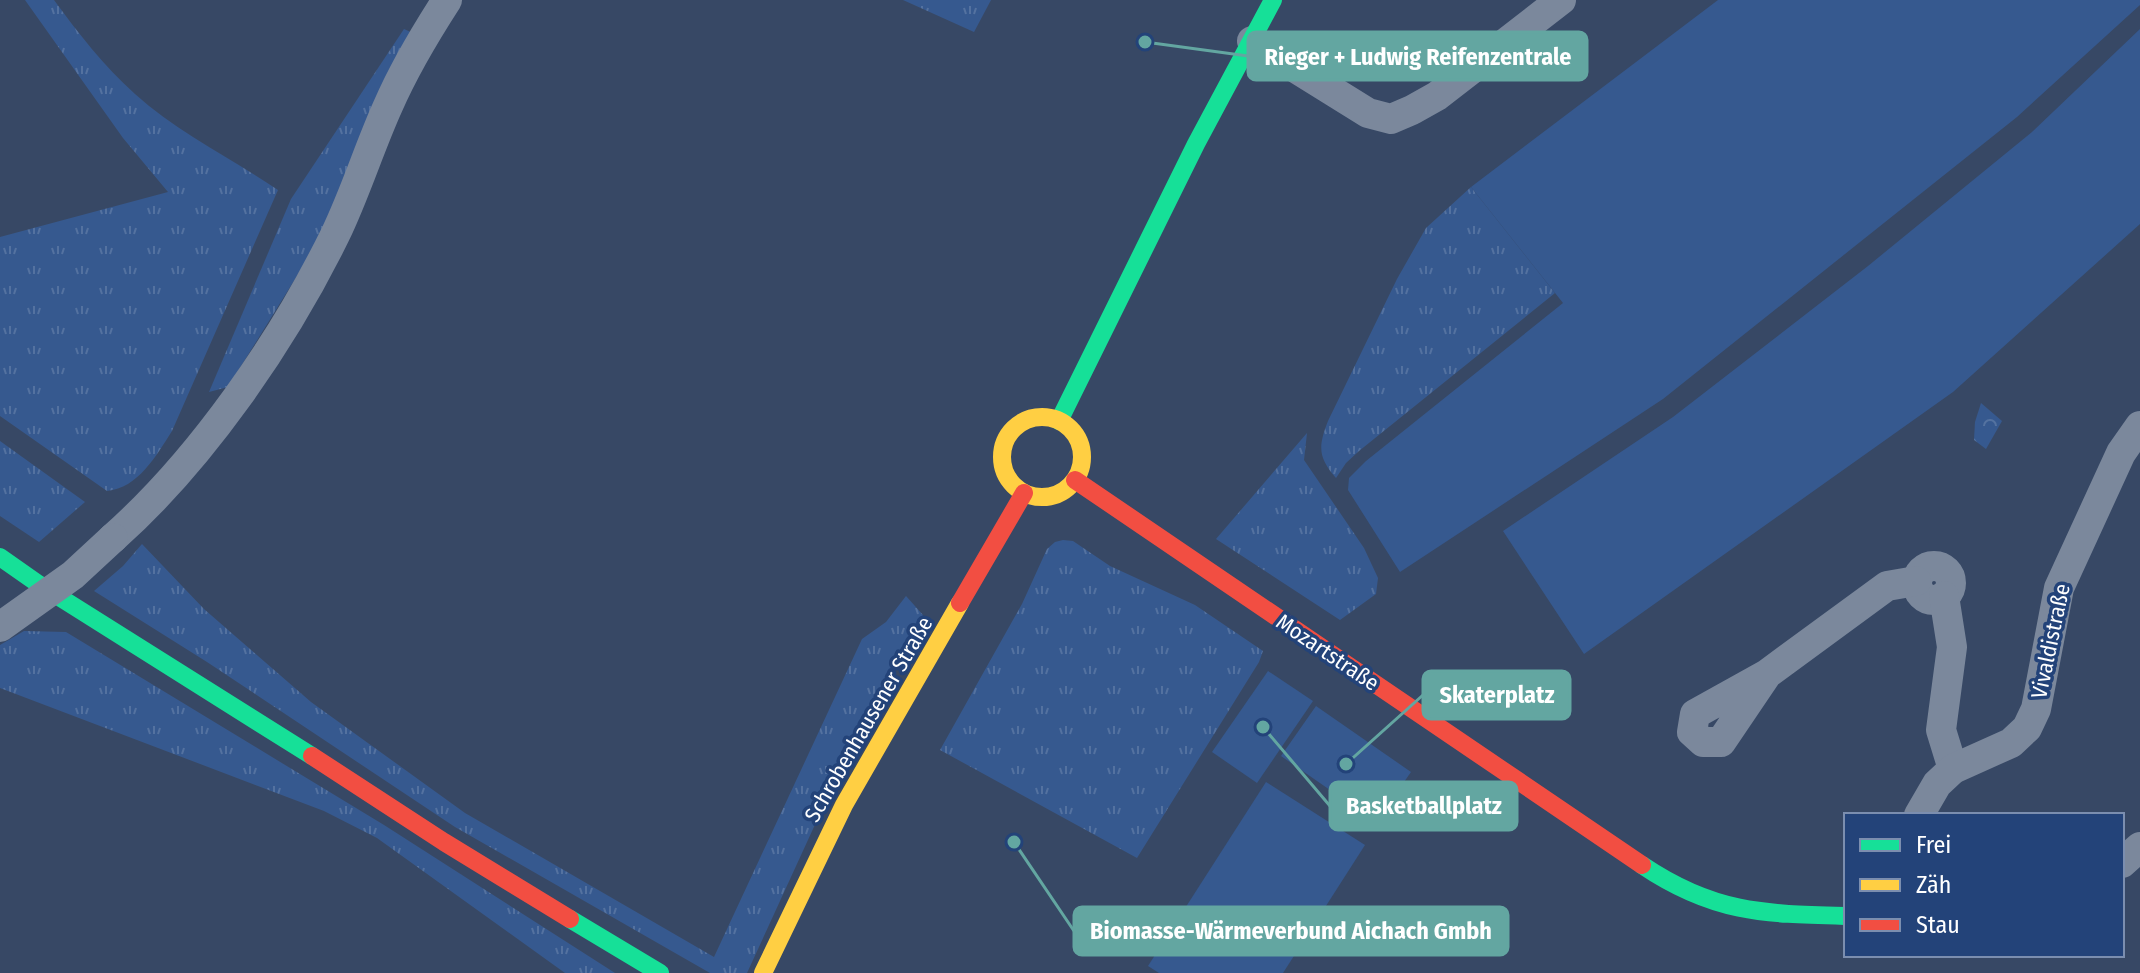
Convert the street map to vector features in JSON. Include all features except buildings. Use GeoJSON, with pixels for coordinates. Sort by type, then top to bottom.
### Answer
{"type":"FeatureCollection","features":[{"type":"Feature","properties":{"kind":"main road"},"geometry":{"type":"LineString","coordinates":[[1059,421],[1196,144],[1273,0]]}},
{"type":"Feature","properties":{"kind":"main road"},"geometry":{"type":"LineString","coordinates":[[1039,417],[1059,421],[1075,434],[1081,448],[1082,461],[1075,480],[1063,491],[1051,496],[1037,497],[1024,493],[1004,472],[1001,456],[1009,433],[1025,420],[1039,417]]}},
{"type":"Feature","properties":{"kind":"main road","name":"Mozartstraße"},"geometry":{"type":"LineString","coordinates":[[1075,480],[1673,886],[1731,908],[1779,914],[1844,916]]}},
{"type":"Feature","properties":{"kind":"main road","name":"Schrobenhausener Straße"},"geometry":{"type":"LineString","coordinates":[[763,973],[844,805],[1024,493]]}},
{"type":"Feature","properties":{"kind":"main road"},"geometry":{"type":"LineString","coordinates":[[0,557],[444,842],[660,973]]}},
{"type":"Feature","properties":{"kind":"street"},"geometry":{"type":"LineString","coordinates":[[0,627],[73,575],[133,520],[231,406],[271,346],[335,235],[389,102],[447,0]]}},
{"type":"Feature","properties":{"kind":"street"},"geometry":{"type":"LineString","coordinates":[[1252,41],[1368,113],[1391,119],[1437,96],[1561,0]]}},
{"type":"Feature","properties":{"kind":"street","name":"Vivaldistraße"},"geometry":{"type":"LineString","coordinates":[[1920,813],[1937,784],[1953,769],[2011,743],[2027,728],[2036,709],[2059,588],[2121,453],[2140,426]]}},
{"type":"Feature","properties":{"kind":"street"},"geometry":{"type":"LineString","coordinates":[[1767,674],[1887,586],[1916,581],[1923,596],[1933,600],[1944,596],[1952,647],[1941,730],[1953,769]]}},
{"type":"Feature","properties":{"kind":"street"},"geometry":{"type":"LineString","coordinates":[[2124,862],[2140,847]]}},
{"type":"Feature","properties":{"kind":"green space"},"geometry":{"type":"Polygon","coordinates":[[[25,0],[54,0],[92,49],[151,108],[278,190],[172,431],[153,460],[137,477],[118,489],[107,491],[0,416],[0,237],[168,192],[123,138],[25,0]]]}},
{"type":"Feature","properties":{"kind":"green space"},"geometry":{"type":"Polygon","coordinates":[[[903,0],[991,0],[974,32],[903,0]]]}},
{"type":"Feature","properties":{"kind":"green space"},"geometry":{"type":"Polygon","coordinates":[[[1718,0],[2140,0],[2140,5],[2017,117],[1663,399],[1400,572],[1348,490],[1349,478],[1563,303],[1471,187],[1718,0]]]}},
{"type":"Feature","properties":{"kind":"green space"},"geometry":{"type":"Polygon","coordinates":[[[404,29],[415,34],[328,226],[228,387],[209,392],[291,199],[404,29]]]}},
{"type":"Feature","properties":{"kind":"green space"},"geometry":{"type":"Polygon","coordinates":[[[2140,29],[2140,224],[1953,392],[1584,654],[1503,531],[1673,417],[1868,266],[2032,132],[2140,29]]]}},
{"type":"Feature","properties":{"kind":"green space"},"geometry":{"type":"Polygon","coordinates":[[[1471,187],[1555,293],[1359,451],[1336,478],[1326,464],[1322,451],[1322,438],[1328,421],[1397,279],[1426,228],[1471,187]]]}},
{"type":"Feature","properties":{"kind":"green space"},"geometry":{"type":"Polygon","coordinates":[[[1981,403],[2002,421],[1986,449],[1974,440],[1981,403]]]}},
{"type":"Feature","properties":{"kind":"green space"},"geometry":{"type":"Polygon","coordinates":[[[1307,433],[1304,460],[1364,548],[1378,578],[1376,594],[1340,620],[1216,539],[1307,433]]]}},
{"type":"Feature","properties":{"kind":"green space"},"geometry":{"type":"Polygon","coordinates":[[[0,441],[85,502],[39,542],[0,516],[0,441]]]}},
{"type":"Feature","properties":{"kind":"green space"},"geometry":{"type":"Polygon","coordinates":[[[1063,540],[1073,541],[1110,566],[1195,605],[1263,651],[1137,858],[940,750],[1022,604],[1047,549],[1063,540]]]}},
{"type":"Feature","properties":{"kind":"green space"},"geometry":{"type":"Polygon","coordinates":[[[142,544],[204,609],[311,702],[465,813],[714,957],[862,639],[886,622],[906,596],[923,615],[829,794],[747,973],[710,973],[455,827],[207,662],[94,591],[123,566],[142,544]]]}},
{"type":"Feature","properties":{"kind":"green space"},"geometry":{"type":"Polygon","coordinates":[[[24,631],[66,632],[384,825],[615,973],[565,973],[377,838],[324,811],[0,688],[0,645],[24,631]]]}},
{"type":"Feature","properties":{"kind":"green space"},"geometry":{"type":"Polygon","coordinates":[[[1268,671],[1313,701],[1257,783],[1212,752],[1268,671]]]}},
{"type":"Feature","properties":{"kind":"green space"},"geometry":{"type":"Polygon","coordinates":[[[1316,706],[1411,772],[1376,822],[1281,756],[1316,706]]]}},
{"type":"Feature","properties":{"kind":"green space"},"geometry":{"type":"Polygon","coordinates":[[[1266,782],[1365,845],[1283,973],[1159,973],[1148,966],[1266,782]]]}},
{"type":"Feature","properties":{"kind":"traffic: fast"},"geometry":{"type":"LineString","coordinates":[[1059,421],[1196,144],[1273,0]]}},
{"type":"Feature","properties":{"kind":"traffic: fast"},"geometry":{"type":"LineString","coordinates":[[0,557],[312,756]]}},
{"type":"Feature","properties":{"kind":"traffic: fast"},"geometry":{"type":"LineString","coordinates":[[1642,865],[1668,881],[1716,902],[1764,912],[1844,916]]}},
{"type":"Feature","properties":{"kind":"traffic: fast"},"geometry":{"type":"LineString","coordinates":[[570,919],[660,973]]}},
{"type":"Feature","properties":{"kind":"traffic: slow"},"geometry":{"type":"LineString","coordinates":[[1042,417],[1057,420],[1070,429],[1079,442],[1082,457],[1079,472],[1070,485],[1057,494],[1042,497],[1027,494],[1014,485],[1005,472],[1002,457],[1005,442],[1014,429],[1027,420],[1042,417]]}},
{"type":"Feature","properties":{"kind":"traffic: slow"},"geometry":{"type":"LineString","coordinates":[[763,973],[844,805],[960,603]]}},
{"type":"Feature","properties":{"kind":"traffic: jam"},"geometry":{"type":"LineString","coordinates":[[1075,480],[1642,865]]}},
{"type":"Feature","properties":{"kind":"traffic: jam"},"geometry":{"type":"LineString","coordinates":[[960,603],[1024,493]]}},
{"type":"Feature","properties":{"kind":"traffic: jam"},"geometry":{"type":"LineString","coordinates":[[312,756],[570,919]]}},
{"type":"Feature","properties":{"kind":"place","name":"Rieger + Ludwig Reifenzentrale"},"geometry":{"type":"Point","coordinates":[1145,42]}},
{"type":"Feature","properties":{"kind":"place","name":"Basketballplatz"},"geometry":{"type":"Point","coordinates":[1263,727]}},
{"type":"Feature","properties":{"kind":"place","name":"Skaterplatz"},"geometry":{"type":"Point","coordinates":[1346,764]}},
{"type":"Feature","properties":{"kind":"place","name":"Biomasse-Wärmeverbund Aichach Gmbh"},"geometry":{"type":"Point","coordinates":[1014,842]}}]}
